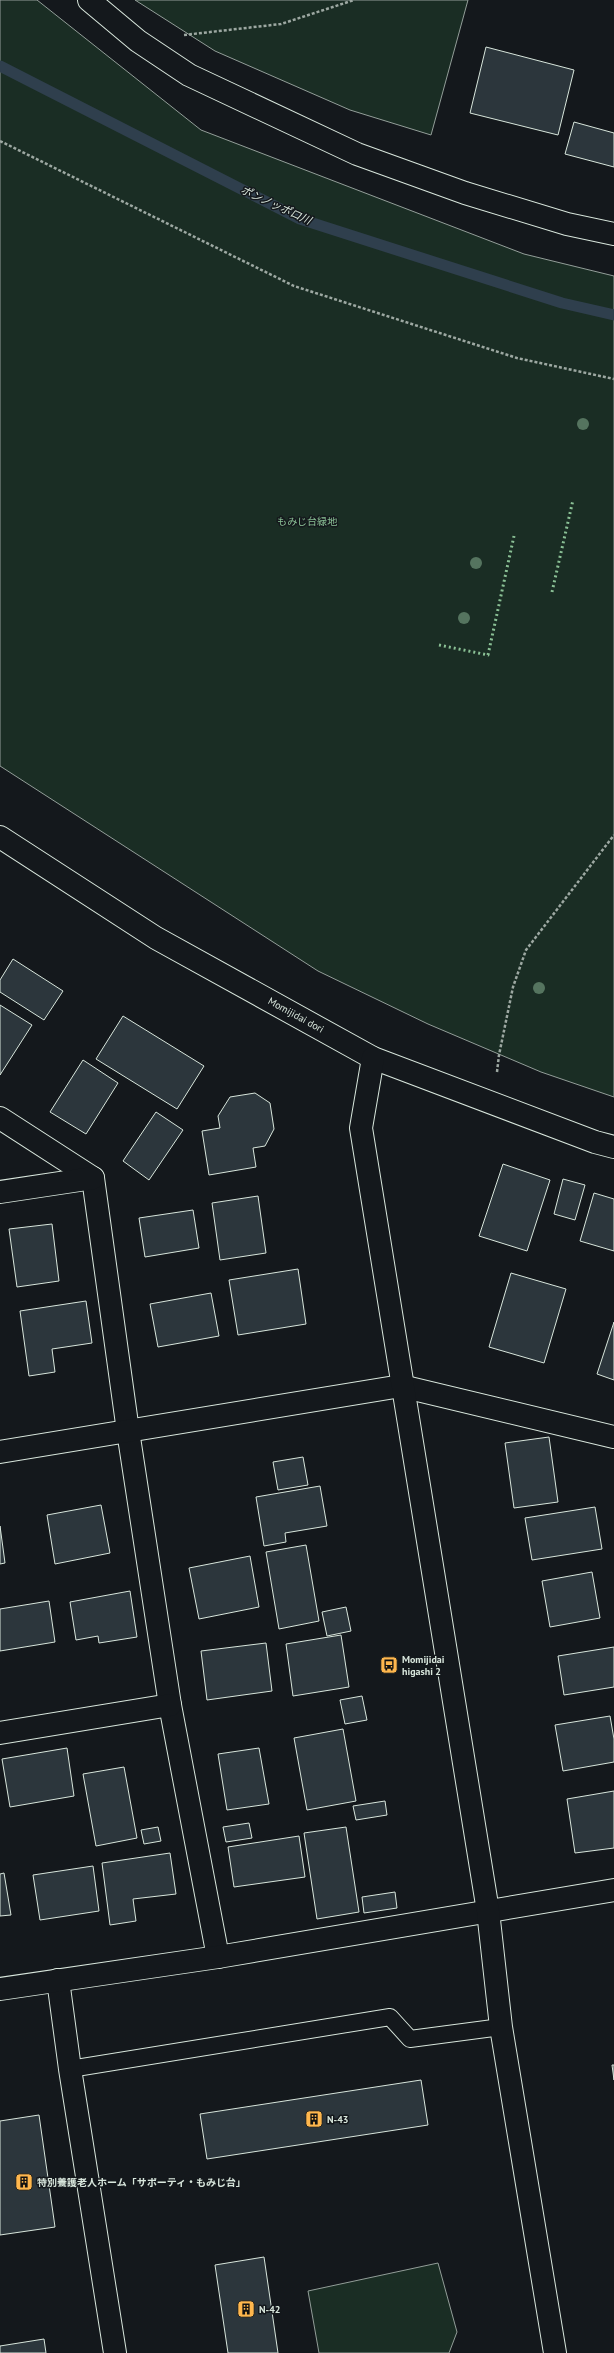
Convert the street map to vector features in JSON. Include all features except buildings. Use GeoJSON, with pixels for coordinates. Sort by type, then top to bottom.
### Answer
{"type":"FeatureCollection","features":[{"type":"Feature","properties":{"kind":"street"},"geometry":{"type":"LineString","coordinates":[[89,0],[138,40],[189,75],[357,154],[466,193],[567,224],[614,234]]}},
{"type":"Feature","properties":{"kind":"street","name":"Momijidai dori"},"geometry":{"type":"LineString","coordinates":[[0,837],[156,938],[373,1058],[494,1105],[595,1142],[614,1147]]}},
{"type":"Feature","properties":{"kind":"street"},"geometry":{"type":"LineString","coordinates":[[373,1058],[361,1128],[401,1386],[488,1911],[501,2027],[555,2353]]}},
{"type":"Feature","properties":{"kind":"street"},"geometry":{"type":"LineString","coordinates":[[0,1118],[93,1178],[128,1430],[170,1705],[218,1957]]}},
{"type":"Feature","properties":{"kind":"street"},"geometry":{"type":"LineString","coordinates":[[0,1192],[93,1178]]}},
{"type":"Feature","properties":{"kind":"street"},"geometry":{"type":"LineString","coordinates":[[0,1452],[401,1386],[614,1438]]}},
{"type":"Feature","properties":{"kind":"street"},"geometry":{"type":"LineString","coordinates":[[0,1733],[170,1705]]}},
{"type":"Feature","properties":{"kind":"street"},"geometry":{"type":"LineString","coordinates":[[0,1989],[218,1957],[614,1890]]}},
{"type":"Feature","properties":{"kind":"street"},"geometry":{"type":"LineString","coordinates":[[58,1980],[70,2069],[115,2353]]}},
{"type":"Feature","properties":{"kind":"lane"},"geometry":{"type":"LineString","coordinates":[[70,2069],[390,2017],[410,2039],[501,2027]]}},
{"type":"Feature","properties":{"kind":"path"},"geometry":{"type":"LineString","coordinates":[[183,35],[281,24],[354,0]]}},
{"type":"Feature","properties":{"kind":"path"},"geometry":{"type":"LineString","coordinates":[[0,141],[294,286],[517,358],[614,379]]}},
{"type":"Feature","properties":{"kind":"path"},"geometry":{"type":"LineString","coordinates":[[494,1105],[499,1055],[513,987],[526,950],[614,835]]}},
{"type":"Feature","properties":{"kind":"green space","name":"もみじ台緑地"},"geometry":{"type":"Polygon","coordinates":[[[0,0],[37,0],[201,130],[524,254],[614,276],[614,1097],[541,1072],[428,1024],[318,971],[0,766],[0,0]]]}},
{"type":"Feature","properties":{"kind":"green space"},"geometry":{"type":"Polygon","coordinates":[[[135,0],[468,0],[431,135],[350,110],[215,51],[135,0]]]}},
{"type":"Feature","properties":{"kind":"green space"},"geometry":{"type":"Polygon","coordinates":[[[438,2263],[457,2332],[449,2353],[319,2353],[308,2291],[438,2263]]]}},
{"type":"Feature","properties":{"kind":"waterway","name":"ポンノッポロ川"},"geometry":{"type":"LineString","coordinates":[[0,66],[300,219],[562,303],[614,315]]}},
{"type":"Feature","properties":{"kind":"hedge"},"geometry":{"type":"LineString","coordinates":[[552,592],[573,500]]}},
{"type":"Feature","properties":{"kind":"hedge"},"geometry":{"type":"LineString","coordinates":[[439,645],[488,655],[514,536]]}},
{"type":"Feature","properties":{"kind":"place","name":"Momijidai higashi 2"},"geometry":{"type":"Point","coordinates":[389,1665]}},
{"type":"Feature","properties":{"kind":"place","name":"N-43"},"geometry":{"type":"Point","coordinates":[314,2119]}},
{"type":"Feature","properties":{"kind":"place","name":"特別養護老人ホーム「サポーティ・もみじ台」"},"geometry":{"type":"Point","coordinates":[24,2182]}},
{"type":"Feature","properties":{"kind":"place","name":"N-42"},"geometry":{"type":"Point","coordinates":[246,2309]}}]}
